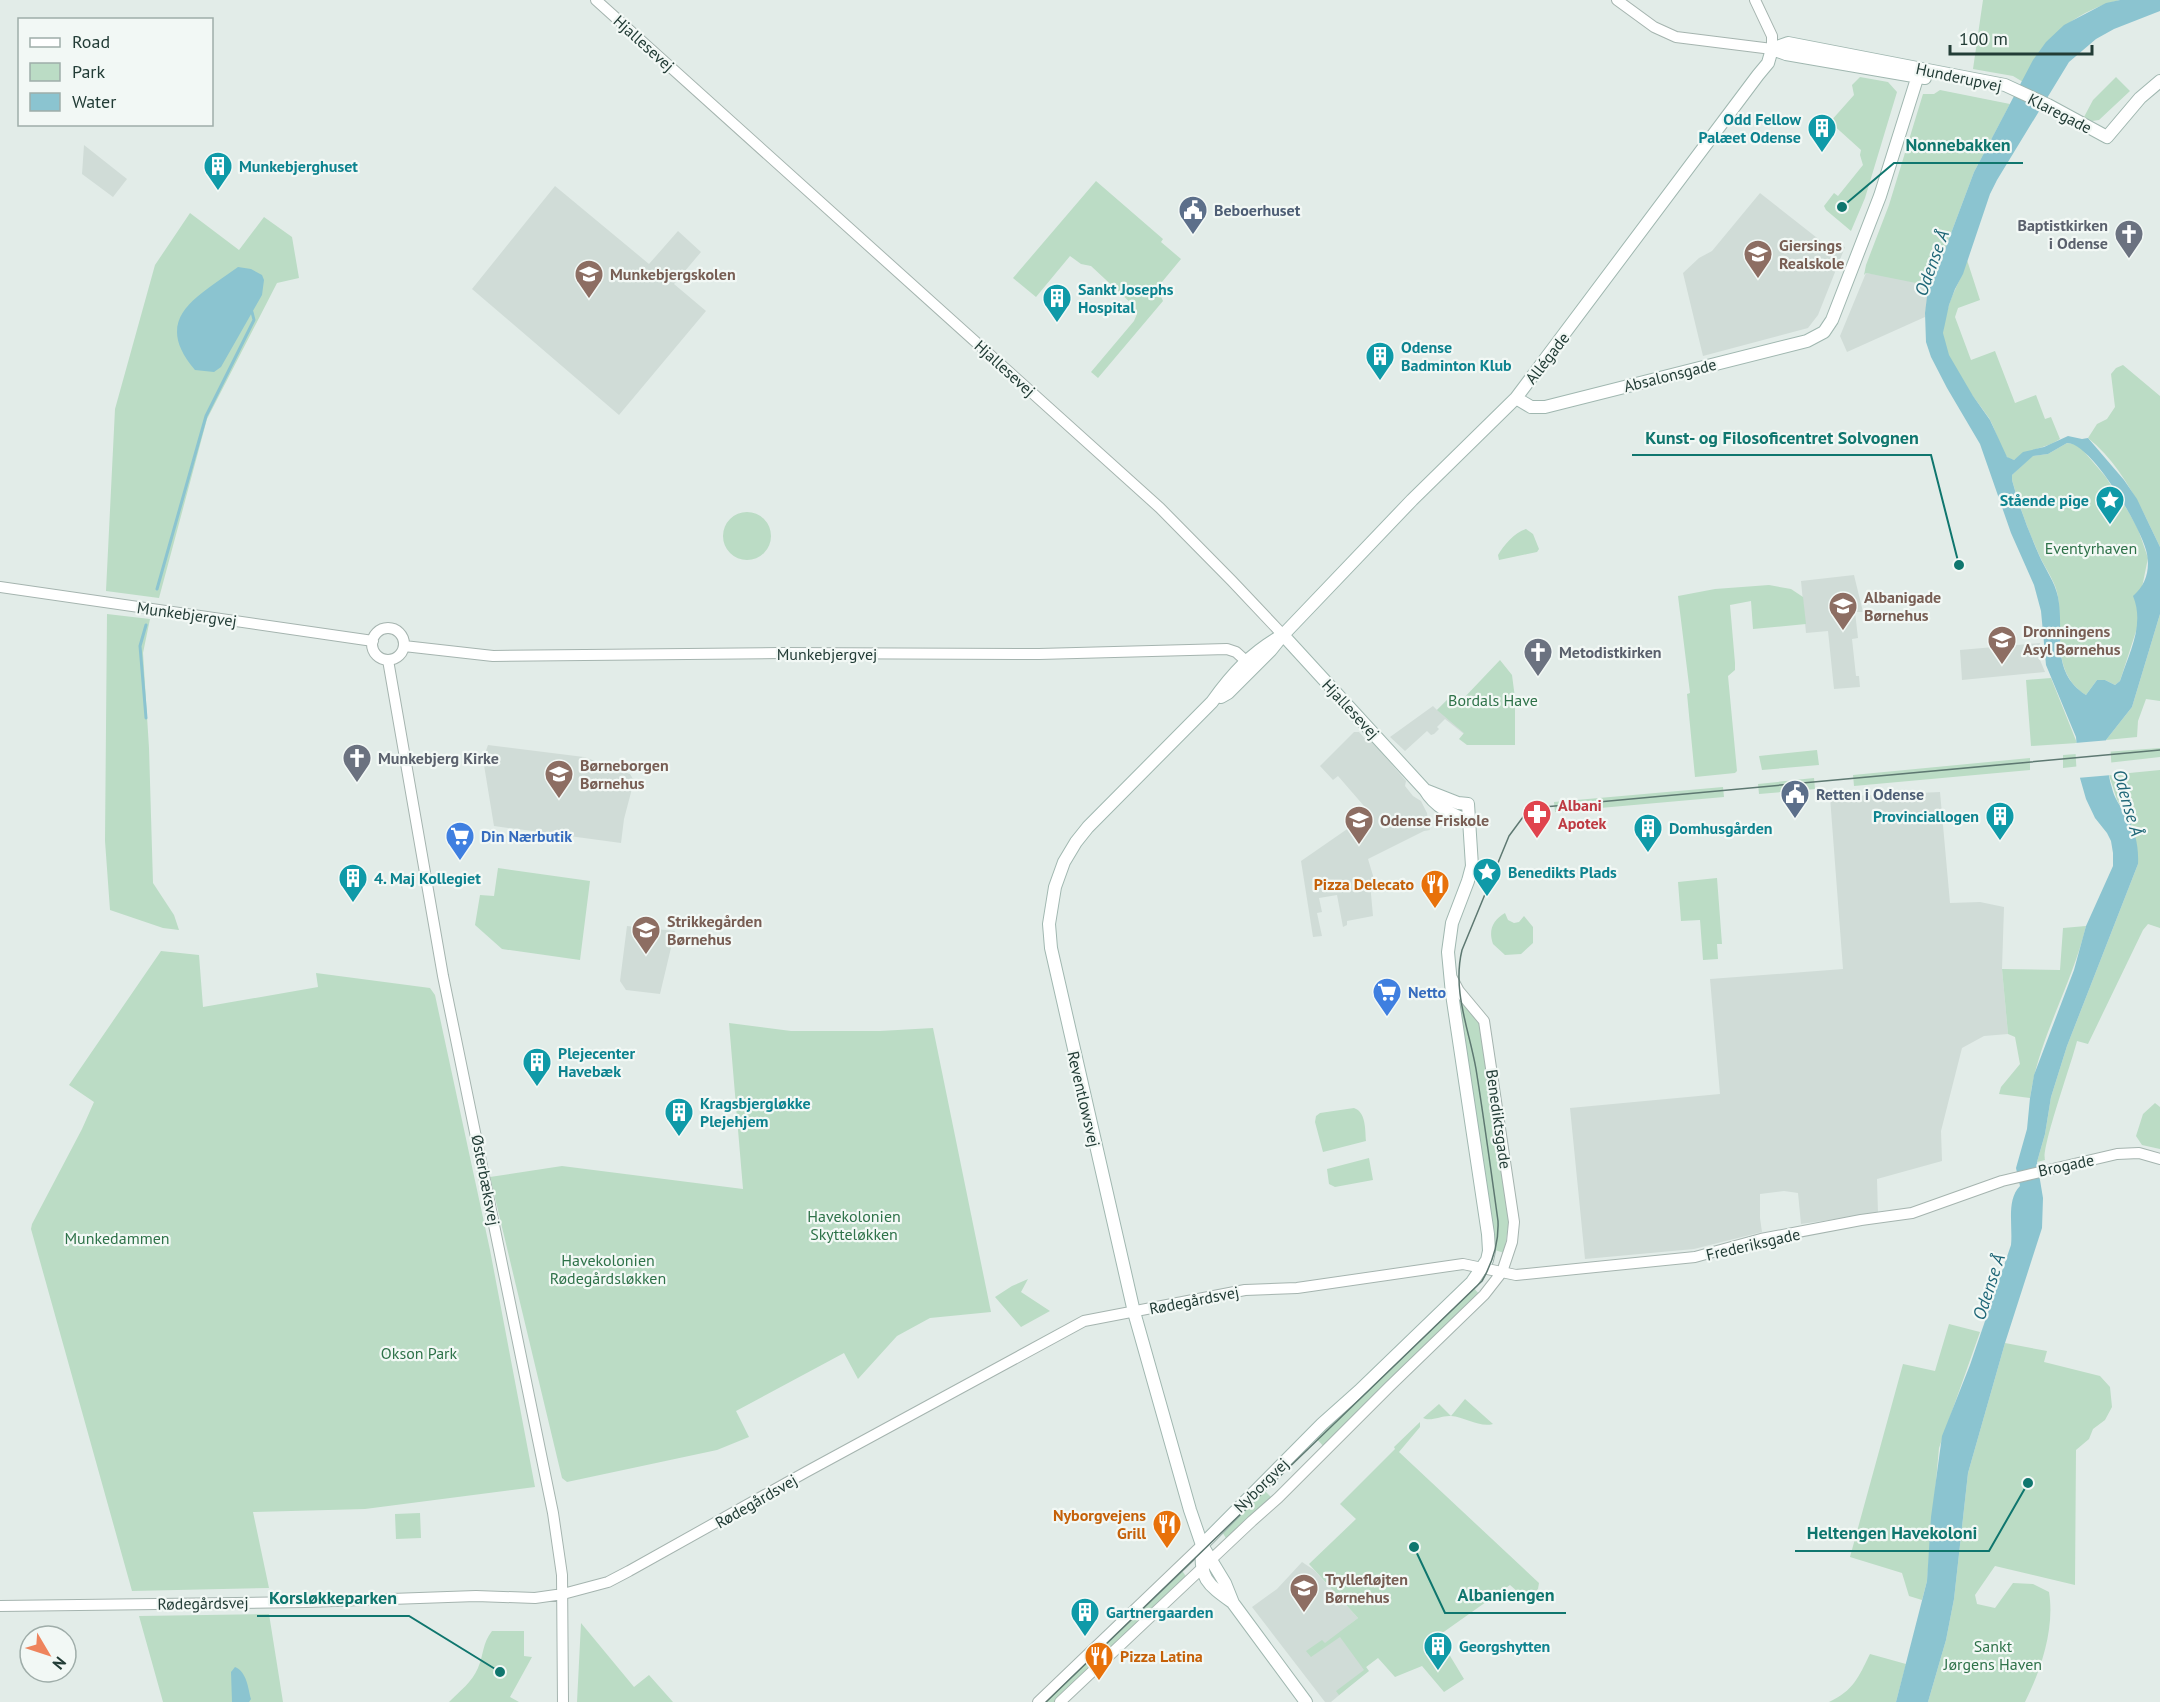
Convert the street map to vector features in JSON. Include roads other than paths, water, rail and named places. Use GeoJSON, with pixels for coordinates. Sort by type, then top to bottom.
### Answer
{"type":"FeatureCollection","features":[{"type":"Feature","properties":{"kind":"main road","name":"Allégade"},"geometry":{"type":"LineString","coordinates":[[1283,635],[1412,500],[1516,398],[1768,63],[1772,49]]}},
{"type":"Feature","properties":{"kind":"main road","name":"Hunderupvej"},"geometry":{"type":"LineString","coordinates":[[1772,49],[1786,54],[1919,73],[2002,92],[2012,89]]}},
{"type":"Feature","properties":{"kind":"main road","name":"Absalonsgade"},"geometry":{"type":"LineString","coordinates":[[1516,398],[1531,407],[1545,407],[1807,341],[1824,333],[1832,320],[1880,196],[1919,73]]}},
{"type":"Feature","properties":{"kind":"main road","name":"Klaregade"},"geometry":{"type":"LineString","coordinates":[[2012,89],[2048,105],[2107,137],[2140,98],[2160,81]]}},
{"type":"Feature","properties":{"kind":"main road","name":"Reventlowsvej"},"geometry":{"type":"LineString","coordinates":[[1283,635],[1265,645],[1246,661],[1212,702],[1088,827],[1064,862],[1054,887],[1049,924],[1051,948],[1067,1023],[1134,1311],[1202,1545],[1205,1565],[1225,1583],[1233,1603],[1306,1702]]}},
{"type":"Feature","properties":{"kind":"main road","name":"Reventlowsvej"},"geometry":{"type":"LineString","coordinates":[[1212,702],[1228,693],[1283,635]]}},
{"type":"Feature","properties":{"kind":"main road","name":"Hjallesevej"},"geometry":{"type":"LineString","coordinates":[[1283,635],[1430,798],[1440,807],[1469,821]]}},
{"type":"Feature","properties":{"kind":"main road","name":"Benediktsgade"},"geometry":{"type":"LineString","coordinates":[[1425,790],[1458,803],[1468,804],[1472,866],[1452,923],[1448,952],[1452,994],[1488,1234],[1489,1251],[1483,1268]]}},
{"type":"Feature","properties":{"kind":"main road","name":"Nyborgvej"},"geometry":{"type":"LineString","coordinates":[[1202,1545],[1322,1424],[1472,1282],[1483,1268]]}},
{"type":"Feature","properties":{"kind":"street","name":"Hjallesevej"},"geometry":{"type":"LineString","coordinates":[[596,0],[1160,508],[1283,635]]}},
{"type":"Feature","properties":{"kind":"street","name":"Hunderupvej"},"geometry":{"type":"LineString","coordinates":[[1617,0],[1654,27],[1676,37],[1772,49]]}},
{"type":"Feature","properties":{"kind":"street"},"geometry":{"type":"LineString","coordinates":[[1755,0],[1772,36],[1772,49]]}},
{"type":"Feature","properties":{"kind":"street","name":"Munkebjergvej"},"geometry":{"type":"LineString","coordinates":[[0,587],[373,641]]}},
{"type":"Feature","properties":{"kind":"street"},"geometry":{"type":"LineString","coordinates":[[393,629],[402,637],[404,646],[399,656],[388,660],[376,654],[373,641],[381,631],[393,629]]}},
{"type":"Feature","properties":{"kind":"street","name":"Munkebjergvej"},"geometry":{"type":"LineString","coordinates":[[404,646],[493,656],[779,653],[1039,654],[1227,649],[1236,652],[1246,661]]}},
{"type":"Feature","properties":{"kind":"street","name":"Østerbæksvej"},"geometry":{"type":"LineString","coordinates":[[388,660],[443,976],[553,1514],[562,1575],[563,1702]]}},
{"type":"Feature","properties":{"kind":"street","name":"Benediktsgade"},"geometry":{"type":"LineString","coordinates":[[1451,975],[1459,991],[1484,1021],[1514,1222],[1512,1242],[1502,1272]]}},
{"type":"Feature","properties":{"kind":"street","name":"Brogade"},"geometry":{"type":"LineString","coordinates":[[2016,1177],[2117,1154],[2139,1153],[2160,1159]]}},
{"type":"Feature","properties":{"kind":"street","name":"Frederiksgade"},"geometry":{"type":"LineString","coordinates":[[1483,1268],[1516,1275],[1695,1257],[1761,1239],[1925,1210],[1987,1185],[2016,1177]]}},
{"type":"Feature","properties":{"kind":"street","name":"Rødegårdsvej"},"geometry":{"type":"LineString","coordinates":[[0,1606],[306,1602],[476,1596],[535,1598],[563,1594],[608,1582],[630,1571],[806,1472],[1084,1321],[1245,1290],[1297,1288],[1463,1264],[1483,1268]]}},
{"type":"Feature","properties":{"kind":"street","name":"Nyborgvej"},"geometry":{"type":"LineString","coordinates":[[1060,1702],[1304,1473],[1484,1295],[1502,1272]]}},
{"type":"Feature","properties":{"kind":"street","name":"Nyborgvej"},"geometry":{"type":"LineString","coordinates":[[1038,1702],[1202,1545]]}},
{"type":"Feature","properties":{"kind":"water"},"geometry":{"type":"Polygon","coordinates":[[[2120,0],[2160,0],[2160,11],[2114,29],[2096,39],[2069,62],[1990,194],[1963,274],[1949,305],[1943,333],[1949,355],[1990,420],[2007,457],[2014,460],[2023,452],[2044,447],[2068,436],[2088,438],[2137,499],[2160,547],[2160,614],[2132,707],[2106,740],[2110,782],[2134,832],[2138,864],[2067,1046],[2051,1097],[2045,1134],[2037,1162],[2043,1198],[2042,1228],[2005,1343],[1968,1473],[1954,1599],[1946,1640],[1928,1702],[1896,1702],[1927,1581],[1931,1517],[1942,1436],[1970,1365],[2011,1245],[2013,1198],[2020,1186],[2016,1168],[2027,1129],[2034,1075],[2074,970],[2086,926],[2113,866],[2111,841],[2095,818],[2086,799],[2080,778],[2076,737],[2046,665],[2041,611],[2034,585],[2011,533],[1980,444],[1947,388],[1926,342],[1925,313],[1929,280],[1944,252],[1974,172],[2033,60],[2046,42],[2064,25],[2106,3],[2120,0]],[[2067,443],[2048,454],[2033,456],[2012,475],[2012,480],[2031,536],[2057,591],[2061,650],[2067,675],[2074,685],[2086,695],[2097,680],[2105,680],[2115,685],[2120,681],[2137,628],[2133,596],[2144,582],[2148,560],[2143,542],[2126,508],[2102,471],[2077,446],[2067,443]]]}},
{"type":"Feature","properties":{"kind":"water"},"geometry":{"type":"Polygon","coordinates":[[[238,267],[251,269],[262,275],[264,280],[262,295],[221,367],[214,372],[195,370],[182,352],[177,336],[179,322],[195,298],[238,267]]]}},
{"type":"Feature","properties":{"kind":"water"},"geometry":{"type":"Polygon","coordinates":[[[235,1667],[239,1669],[246,1681],[251,1699],[249,1702],[232,1702],[231,1672],[235,1667]]]}},
{"type":"Feature","properties":{"kind":"waterway"},"geometry":{"type":"LineString","coordinates":[[157,589],[206,416],[254,320],[252,312]]}},
{"type":"Feature","properties":{"kind":"waterway"},"geometry":{"type":"LineString","coordinates":[[146,625],[140,646],[146,718]]}},
{"type":"Feature","properties":{"kind":"tram line"},"geometry":{"type":"LineString","coordinates":[[1046,1702],[1482,1281],[1486,1274],[1496,1245],[1498,1221],[1476,1069],[1460,995],[1459,965],[1462,950],[1509,836],[1526,813],[1544,807],[2160,750]]}},
{"type":"Feature","properties":{"kind":"place","name":"Odd Fellow Palæet Odense"},"geometry":{"type":"Point","coordinates":[1822,154]}},
{"type":"Feature","properties":{"kind":"place","name":"Munkebjerghuset"},"geometry":{"type":"Point","coordinates":[218,192]}},
{"type":"Feature","properties":{"kind":"place","name":"Nonnebakken"},"geometry":{"type":"Point","coordinates":[1842,207]}},
{"type":"Feature","properties":{"kind":"place","name":"Beboerhuset"},"geometry":{"type":"Point","coordinates":[1193,236]}},
{"type":"Feature","properties":{"kind":"place","name":"Baptistkirken i Odense"},"geometry":{"type":"Point","coordinates":[2129,260]}},
{"type":"Feature","properties":{"kind":"place","name":"Giersings Realskole"},"geometry":{"type":"Point","coordinates":[1758,280]}},
{"type":"Feature","properties":{"kind":"place","name":"Munkebjergskolen"},"geometry":{"type":"Point","coordinates":[589,300]}},
{"type":"Feature","properties":{"kind":"place","name":"Sankt Josephs Hospital"},"geometry":{"type":"Point","coordinates":[1057,324]}},
{"type":"Feature","properties":{"kind":"place","name":"Odense Badminton Klub"},"geometry":{"type":"Point","coordinates":[1380,382]}},
{"type":"Feature","properties":{"kind":"place","name":"Stående pige"},"geometry":{"type":"Point","coordinates":[2110,526]}},
{"type":"Feature","properties":{"kind":"place","name":"Kunst- og Filosoficentret Solvognen"},"geometry":{"type":"Point","coordinates":[1959,565]}},
{"type":"Feature","properties":{"kind":"place","name":"Albanigade Børnehus"},"geometry":{"type":"Point","coordinates":[1843,632]}},
{"type":"Feature","properties":{"kind":"place","name":"Dronningens Asyl Børnehus"},"geometry":{"type":"Point","coordinates":[2002,666]}},
{"type":"Feature","properties":{"kind":"place","name":"Metodistkirken"},"geometry":{"type":"Point","coordinates":[1538,678]}},
{"type":"Feature","properties":{"kind":"place","name":"Munkebjerg Kirke"},"geometry":{"type":"Point","coordinates":[357,784]}},
{"type":"Feature","properties":{"kind":"place","name":"Børneborgen Børnehus"},"geometry":{"type":"Point","coordinates":[559,800]}},
{"type":"Feature","properties":{"kind":"place","name":"Retten i Odense"},"geometry":{"type":"Point","coordinates":[1795,820]}},
{"type":"Feature","properties":{"kind":"place","name":"Albani Apotek"},"geometry":{"type":"Point","coordinates":[1537,840]}},
{"type":"Feature","properties":{"kind":"place","name":"Provinciallogen"},"geometry":{"type":"Point","coordinates":[2000,842]}},
{"type":"Feature","properties":{"kind":"place","name":"Odense Friskole"},"geometry":{"type":"Point","coordinates":[1359,846]}},
{"type":"Feature","properties":{"kind":"place","name":"Domhusgården"},"geometry":{"type":"Point","coordinates":[1648,854]}},
{"type":"Feature","properties":{"kind":"place","name":"Din Nærbutik"},"geometry":{"type":"Point","coordinates":[460,862]}},
{"type":"Feature","properties":{"kind":"place","name":"Benedikts Plads"},"geometry":{"type":"Point","coordinates":[1487,898]}},
{"type":"Feature","properties":{"kind":"place","name":"4. Maj Kollegiet"},"geometry":{"type":"Point","coordinates":[353,904]}},
{"type":"Feature","properties":{"kind":"place","name":"Pizza Delecato"},"geometry":{"type":"Point","coordinates":[1435,910]}},
{"type":"Feature","properties":{"kind":"place","name":"Strikkegården Børnehus"},"geometry":{"type":"Point","coordinates":[646,956]}},
{"type":"Feature","properties":{"kind":"place","name":"Netto"},"geometry":{"type":"Point","coordinates":[1387,1018]}},
{"type":"Feature","properties":{"kind":"place","name":"Plejecenter Havebæk"},"geometry":{"type":"Point","coordinates":[537,1088]}},
{"type":"Feature","properties":{"kind":"place","name":"Kragsbjergløkke Plejehjem"},"geometry":{"type":"Point","coordinates":[679,1138]}},
{"type":"Feature","properties":{"kind":"place","name":"Heltengen Havekoloni"},"geometry":{"type":"Point","coordinates":[2028,1483]}},
{"type":"Feature","properties":{"kind":"place","name":"Albaniengen"},"geometry":{"type":"Point","coordinates":[1414,1547]}},
{"type":"Feature","properties":{"kind":"place","name":"Nyborgvejens Grill"},"geometry":{"type":"Point","coordinates":[1167,1550]}},
{"type":"Feature","properties":{"kind":"place","name":"Tryllefløjten Børnehus"},"geometry":{"type":"Point","coordinates":[1304,1614]}},
{"type":"Feature","properties":{"kind":"place","name":"Gartnergaarden"},"geometry":{"type":"Point","coordinates":[1085,1638]}},
{"type":"Feature","properties":{"kind":"place","name":"Korsløkkeparken"},"geometry":{"type":"Point","coordinates":[500,1672]}},
{"type":"Feature","properties":{"kind":"place","name":"Georgshytten"},"geometry":{"type":"Point","coordinates":[1438,1672]}},
{"type":"Feature","properties":{"kind":"place","name":"Pizza Latina"},"geometry":{"type":"Point","coordinates":[1099,1682]}},
{"type":"Feature","properties":{"kind":"water label","name":"Odense Å"},"geometry":{"type":"Point","coordinates":[1932,263]}},
{"type":"Feature","properties":{"kind":"water label","name":"Odense Å"},"geometry":{"type":"Point","coordinates":[2128,803]}},
{"type":"Feature","properties":{"kind":"water label","name":"Odense Å"},"geometry":{"type":"Point","coordinates":[1989,1287]}},
{"type":"Feature","properties":{"kind":"park label","name":"Eventyrhaven"},"geometry":{"type":"Point","coordinates":[2091,548]}},
{"type":"Feature","properties":{"kind":"park label","name":"Bordals Have"},"geometry":{"type":"Point","coordinates":[1493,700]}},
{"type":"Feature","properties":{"kind":"park label","name":"Havekolonien Skytteløkken"},"geometry":{"type":"Point","coordinates":[854,1225]}},
{"type":"Feature","properties":{"kind":"park label","name":"Munkedammen"},"geometry":{"type":"Point","coordinates":[117,1238]}},
{"type":"Feature","properties":{"kind":"park label","name":"Havekolonien Rødegårdsløkken"},"geometry":{"type":"Point","coordinates":[608,1269]}},
{"type":"Feature","properties":{"kind":"park label","name":"Okson Park"},"geometry":{"type":"Point","coordinates":[419,1353]}},
{"type":"Feature","properties":{"kind":"park label","name":"Sankt Jørgens Haven"},"geometry":{"type":"Point","coordinates":[1993,1655]}}]}
